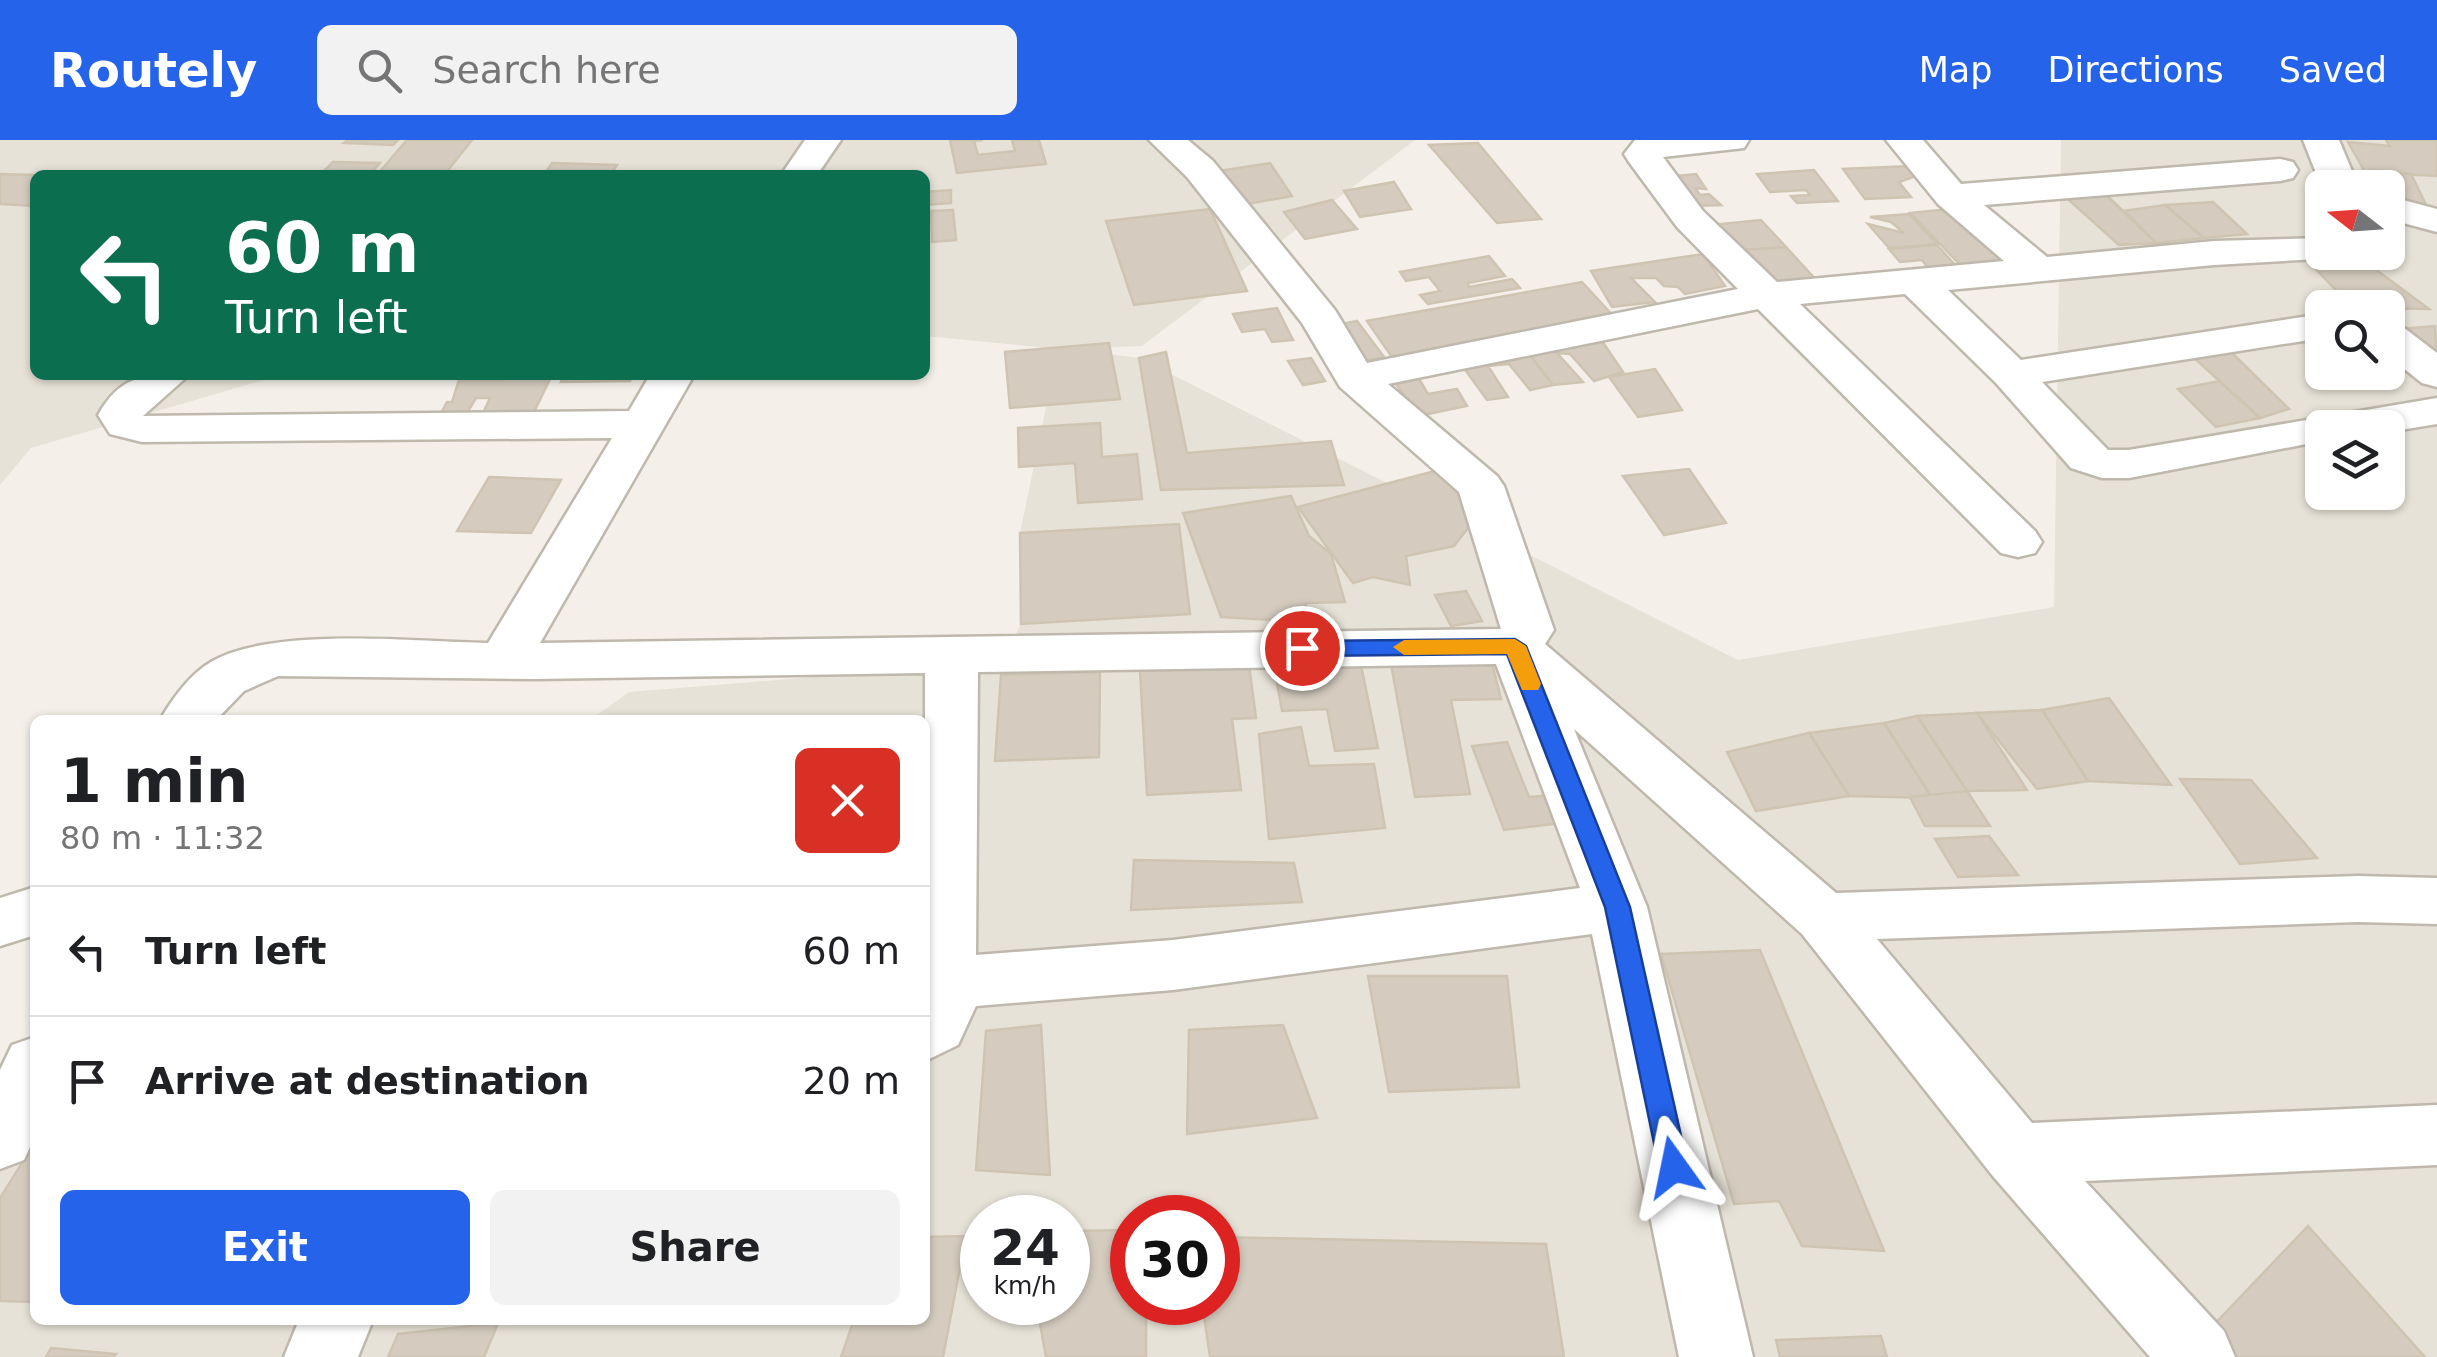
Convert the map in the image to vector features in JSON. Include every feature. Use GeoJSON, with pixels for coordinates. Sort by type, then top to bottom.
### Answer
{"type":"FeatureCollection","features":[{"type":"Feature","properties":{"kind":"street"},"geometry":{"type":"LineString","coordinates":[[802,170],[823,140]]}},
{"type":"Feature","properties":{"kind":"street"},"geometry":{"type":"LineString","coordinates":[[1166,140],[1200,169],[1320,319],[1355,378],[1481,486],[1528,630],[1515,646]]}},
{"type":"Feature","properties":{"kind":"street"},"geometry":{"type":"LineString","coordinates":[[1731,140],[1646,148],[1642,154],[1690,219],[2018,542]]}},
{"type":"Feature","properties":{"kind":"street"},"geometry":{"type":"LineString","coordinates":[[1904,140],[1951,196],[2041,272]]}},
{"type":"Feature","properties":{"kind":"street"},"geometry":{"type":"LineString","coordinates":[[2205,140],[2305,180]]}},
{"type":"Feature","properties":{"kind":"street"},"geometry":{"type":"LineString","coordinates":[[2321,140],[2333,170]]}},
{"type":"Feature","properties":{"kind":"street"},"geometry":{"type":"LineString","coordinates":[[1951,196],[2280,170]]}},
{"type":"Feature","properties":{"kind":"street"},"geometry":{"type":"LineString","coordinates":[[2405,212],[2437,221]]}},
{"type":"Feature","properties":{"kind":"street"},"geometry":{"type":"LineString","coordinates":[[1355,378],[1768,296],[2214,253],[2303,252],[2336,290]]}},
{"type":"Feature","properties":{"kind":"street"},"geometry":{"type":"LineString","coordinates":[[1918,283],[2011,374],[2087,458],[2102,464],[2129,464],[2305,431]]}},
{"type":"Feature","properties":{"kind":"street"},"geometry":{"type":"LineString","coordinates":[[2405,331],[2437,326]]}},
{"type":"Feature","properties":{"kind":"street"},"geometry":{"type":"LineString","coordinates":[[2011,374],[2305,329]]}},
{"type":"Feature","properties":{"kind":"street"},"geometry":{"type":"LineString","coordinates":[[2405,347],[2437,374]]}},
{"type":"Feature","properties":{"kind":"street"},"geometry":{"type":"LineString","coordinates":[[161,380],[124,408],[120,415],[126,424],[142,429],[643,424]]}},
{"type":"Feature","properties":{"kind":"street"},"geometry":{"type":"LineString","coordinates":[[504,660],[669,380]]}},
{"type":"Feature","properties":{"kind":"street"},"geometry":{"type":"LineString","coordinates":[[2405,416],[2437,411]]}},
{"type":"Feature","properties":{"kind":"street"},"geometry":{"type":"LineString","coordinates":[[1515,646],[1618,907],[1716,1357]]}},
{"type":"Feature","properties":{"kind":"street"},"geometry":{"type":"LineString","coordinates":[[191,715],[212,688],[238,668],[278,658],[504,660],[1515,646],[1823,917],[2016,1154],[2198,1357]]}},
{"type":"Feature","properties":{"kind":"street"},"geometry":{"type":"LineString","coordinates":[[952,653],[936,822],[935,1008],[1173,965],[1618,907]]}},
{"type":"Feature","properties":{"kind":"street"},"geometry":{"type":"LineString","coordinates":[[1823,917],[2338,900],[2437,901]]}},
{"type":"Feature","properties":{"kind":"street"},"geometry":{"type":"LineString","coordinates":[[0,922],[30,913]]}},
{"type":"Feature","properties":{"kind":"street"},"geometry":{"type":"LineString","coordinates":[[2016,1154],[2437,1135]]}},
{"type":"Feature","properties":{"kind":"street"},"geometry":{"type":"LineString","coordinates":[[320,1357],[334,1325]]}},
{"type":"Feature","properties":{"kind":"shaded area"},"geometry":{"type":"Polygon","coordinates":[[[0,140],[1415,140],[1142,346],[1067,349],[1139,358],[1738,660],[2054,607],[2061,140],[2437,140],[2437,1357],[0,1357],[0,1141],[30,1120],[30,1325],[930,1325],[930,715],[597,715],[629,692],[1001,662],[1021,624],[1020,533],[1058,349],[930,336],[930,170],[30,170],[30,380],[264,380],[31,448],[0,485],[0,140]]]}},
{"type":"Feature","properties":{"kind":"building"},"geometry":{"type":"Polygon","coordinates":[[[398,140],[393,145],[344,143],[398,140]]]}},
{"type":"Feature","properties":{"kind":"building"},"geometry":{"type":"Polygon","coordinates":[[[407,140],[472,140],[448,170],[381,170],[407,140]]]}},
{"type":"Feature","properties":{"kind":"building"},"geometry":{"type":"Polygon","coordinates":[[[950,140],[983,140],[974,141],[978,155],[1015,151],[1012,140],[1039,140],[1046,164],[957,173],[950,140]]]}},
{"type":"Feature","properties":{"kind":"building"},"geometry":{"type":"Polygon","coordinates":[[[2386,140],[2437,140],[2437,176],[2405,174],[2405,170],[2364,170],[2348,142],[2390,146],[2386,140]]]}},
{"type":"Feature","properties":{"kind":"building"},"geometry":{"type":"Polygon","coordinates":[[[1478,143],[1541,219],[1497,223],[1429,145],[1478,143]]]}},
{"type":"Feature","properties":{"kind":"building"},"geometry":{"type":"Polygon","coordinates":[[[333,162],[380,163],[374,170],[325,170],[333,162]]]}},
{"type":"Feature","properties":{"kind":"building"},"geometry":{"type":"Polygon","coordinates":[[[552,163],[617,165],[614,170],[547,170],[552,163]]]}},
{"type":"Feature","properties":{"kind":"building"},"geometry":{"type":"Polygon","coordinates":[[[1270,163],[1292,196],[1242,205],[1219,171],[1270,163]]]}},
{"type":"Feature","properties":{"kind":"building"},"geometry":{"type":"Polygon","coordinates":[[[1911,166],[1919,175],[1899,182],[1911,197],[1865,199],[1843,169],[1911,166]]]}},
{"type":"Feature","properties":{"kind":"building"},"geometry":{"type":"Polygon","coordinates":[[[1814,170],[1838,201],[1797,203],[1791,196],[1810,195],[1806,190],[1770,192],[1757,174],[1814,170]]]}},
{"type":"Feature","properties":{"kind":"building"},"geometry":{"type":"Polygon","coordinates":[[[2405,173],[2411,174],[2429,211],[2405,208],[2405,173]]]}},
{"type":"Feature","properties":{"kind":"building"},"geometry":{"type":"Polygon","coordinates":[[[0,174],[30,175],[30,206],[0,204],[0,174]]]}},
{"type":"Feature","properties":{"kind":"building"},"geometry":{"type":"Polygon","coordinates":[[[1696,174],[1706,189],[1695,188],[1700,195],[1709,194],[1721,205],[1693,206],[1666,177],[1696,174]]]}},
{"type":"Feature","properties":{"kind":"building"},"geometry":{"type":"Polygon","coordinates":[[[1394,182],[1411,209],[1360,217],[1344,191],[1394,182]]]}},
{"type":"Feature","properties":{"kind":"building"},"geometry":{"type":"Polygon","coordinates":[[[2096,185],[2156,243],[2119,245],[2061,193],[2096,185]]]}},
{"type":"Feature","properties":{"kind":"building"},"geometry":{"type":"Polygon","coordinates":[[[951,190],[951,203],[930,205],[930,192],[951,190]]]}},
{"type":"Feature","properties":{"kind":"building"},"geometry":{"type":"Polygon","coordinates":[[[1332,200],[1357,229],[1305,239],[1284,212],[1332,200]]]}},
{"type":"Feature","properties":{"kind":"building"},"geometry":{"type":"Polygon","coordinates":[[[2213,202],[2247,234],[2204,238],[2165,205],[2213,202]]]}},
{"type":"Feature","properties":{"kind":"building"},"geometry":{"type":"Polygon","coordinates":[[[2165,205],[2204,238],[2156,243],[2124,211],[2165,205]]]}},
{"type":"Feature","properties":{"kind":"building"},"geometry":{"type":"Polygon","coordinates":[[[1960,208],[2023,271],[1969,274],[1910,213],[1960,208]]]}},
{"type":"Feature","properties":{"kind":"building"},"geometry":{"type":"Polygon","coordinates":[[[1210,209],[1247,291],[1134,305],[1106,221],[1210,209]]]}},
{"type":"Feature","properties":{"kind":"building"},"geometry":{"type":"Polygon","coordinates":[[[953,210],[956,240],[932,242],[931,211],[953,210]]]}},
{"type":"Feature","properties":{"kind":"building"},"geometry":{"type":"Polygon","coordinates":[[[1909,214],[1937,244],[1889,248],[1868,224],[1904,233],[1891,222],[1870,217],[1909,214]]]}},
{"type":"Feature","properties":{"kind":"building"},"geometry":{"type":"Polygon","coordinates":[[[1761,220],[1786,247],[1730,251],[1711,225],[1761,220]]]}},
{"type":"Feature","properties":{"kind":"building"},"geometry":{"type":"Polygon","coordinates":[[[1937,245],[1966,277],[1929,269],[1922,260],[1900,262],[1889,249],[1937,245]]]}},
{"type":"Feature","properties":{"kind":"building"},"geometry":{"type":"Polygon","coordinates":[[[1786,247],[1818,282],[1758,286],[1730,251],[1786,247]]]}},
{"type":"Feature","properties":{"kind":"building"},"geometry":{"type":"Polygon","coordinates":[[[1703,254],[1725,286],[1685,294],[1678,287],[1664,286],[1656,278],[1631,278],[1655,302],[1612,307],[1591,271],[1703,254]]]}},
{"type":"Feature","properties":{"kind":"building"},"geometry":{"type":"Polygon","coordinates":[[[1489,256],[1505,276],[1468,283],[1469,287],[1512,279],[1520,288],[1428,304],[1420,295],[1440,291],[1429,277],[1406,281],[1400,272],[1489,256]]]}},
{"type":"Feature","properties":{"kind":"building"},"geometry":{"type":"Polygon","coordinates":[[[2317,270],[2376,270],[2403,290],[2336,290],[2317,270]]]}},
{"type":"Feature","properties":{"kind":"building"},"geometry":{"type":"Polygon","coordinates":[[[1582,282],[1616,319],[1394,360],[1367,321],[1582,282]]]}},
{"type":"Feature","properties":{"kind":"building"},"geometry":{"type":"Polygon","coordinates":[[[2405,291],[2429,309],[2405,309],[2405,291]]]}},
{"type":"Feature","properties":{"kind":"building"},"geometry":{"type":"Polygon","coordinates":[[[1277,308],[1293,340],[1272,342],[1265,329],[1242,332],[1233,314],[1277,308]]]}},
{"type":"Feature","properties":{"kind":"building"},"geometry":{"type":"Polygon","coordinates":[[[1357,321],[1384,357],[1356,362],[1331,326],[1357,321]]]}},
{"type":"Feature","properties":{"kind":"building"},"geometry":{"type":"Polygon","coordinates":[[[2435,326],[2437,366],[2405,342],[2405,329],[2435,326]]]}},
{"type":"Feature","properties":{"kind":"building"},"geometry":{"type":"Polygon","coordinates":[[[1598,335],[1623,372],[1594,381],[1570,354],[1557,353],[1583,382],[1553,385],[1525,349],[1598,335]]]}},
{"type":"Feature","properties":{"kind":"building"},"geometry":{"type":"Polygon","coordinates":[[[1109,343],[1120,399],[1010,408],[1005,352],[1109,343]]]}},
{"type":"Feature","properties":{"kind":"building"},"geometry":{"type":"Polygon","coordinates":[[[1525,349],[1553,385],[1530,390],[1509,364],[1488,366],[1508,397],[1487,400],[1461,364],[1525,349]]]}},
{"type":"Feature","properties":{"kind":"building"},"geometry":{"type":"Polygon","coordinates":[[[1166,352],[1187,453],[1331,441],[1344,485],[1161,490],[1139,358],[1166,352]]]}},
{"type":"Feature","properties":{"kind":"building"},"geometry":{"type":"Polygon","coordinates":[[[2231,352],[2289,409],[2260,418],[2191,355],[2231,352]]]}},
{"type":"Feature","properties":{"kind":"building"},"geometry":{"type":"Polygon","coordinates":[[[1311,358],[1325,381],[1303,385],[1288,361],[1311,358]]]}},
{"type":"Feature","properties":{"kind":"building"},"geometry":{"type":"Polygon","coordinates":[[[1412,367],[1428,394],[1457,389],[1467,406],[1418,416],[1392,378],[1412,367]]]}},
{"type":"Feature","properties":{"kind":"building"},"geometry":{"type":"Polygon","coordinates":[[[1655,369],[1682,410],[1638,417],[1609,377],[1655,369]]]}},
{"type":"Feature","properties":{"kind":"building"},"geometry":{"type":"Polygon","coordinates":[[[459,380],[550,380],[534,412],[483,413],[490,398],[476,398],[467,413],[441,413],[447,402],[452,402],[459,380]]]}},
{"type":"Feature","properties":{"kind":"building"},"geometry":{"type":"Polygon","coordinates":[[[562,380],[630,380],[630,381],[562,380]]]}},
{"type":"Feature","properties":{"kind":"building"},"geometry":{"type":"Polygon","coordinates":[[[2219,381],[2260,418],[2216,427],[2178,389],[2219,381]]]}},
{"type":"Feature","properties":{"kind":"building"},"geometry":{"type":"Polygon","coordinates":[[[1100,423],[1102,457],[1137,454],[1142,499],[1078,503],[1075,463],[1019,467],[1018,428],[1100,423]]]}},
{"type":"Feature","properties":{"kind":"building"},"geometry":{"type":"Polygon","coordinates":[[[1689,469],[1726,523],[1664,535],[1623,476],[1689,469]]]}},
{"type":"Feature","properties":{"kind":"building"},"geometry":{"type":"Polygon","coordinates":[[[1439,470],[1478,515],[1454,546],[1406,556],[1410,585],[1373,577],[1353,583],[1298,507],[1439,470]]]}},
{"type":"Feature","properties":{"kind":"building"},"geometry":{"type":"Polygon","coordinates":[[[489,477],[561,480],[531,533],[457,531],[489,477]]]}},
{"type":"Feature","properties":{"kind":"building"},"geometry":{"type":"Polygon","coordinates":[[[1291,496],[1309,536],[1331,554],[1345,602],[1306,603],[1304,622],[1221,617],[1183,513],[1291,496]]]}},
{"type":"Feature","properties":{"kind":"building"},"geometry":{"type":"Polygon","coordinates":[[[1179,524],[1190,614],[1021,624],[1020,533],[1179,524]]]}},
{"type":"Feature","properties":{"kind":"building"},"geometry":{"type":"Polygon","coordinates":[[[1466,591],[1482,621],[1451,626],[1435,595],[1466,591]]]}},
{"type":"Feature","properties":{"kind":"building"},"geometry":{"type":"Polygon","coordinates":[[[1491,659],[1501,699],[1451,700],[1470,794],[1415,797],[1391,664],[1491,659]]]}},
{"type":"Feature","properties":{"kind":"building"},"geometry":{"type":"Polygon","coordinates":[[[1360,660],[1378,748],[1335,751],[1327,709],[1282,711],[1274,666],[1360,660]]]}},
{"type":"Feature","properties":{"kind":"building"},"geometry":{"type":"Polygon","coordinates":[[[1249,665],[1256,718],[1232,719],[1241,790],[1147,795],[1140,671],[1249,665]]]}},
{"type":"Feature","properties":{"kind":"building"},"geometry":{"type":"Polygon","coordinates":[[[1100,672],[1099,757],[995,761],[1001,675],[1100,672]]]}},
{"type":"Feature","properties":{"kind":"building"},"geometry":{"type":"Polygon","coordinates":[[[2109,698],[2171,785],[2088,781],[2042,710],[2109,698]]]}},
{"type":"Feature","properties":{"kind":"building"},"geometry":{"type":"Polygon","coordinates":[[[2042,710],[2088,781],[2037,789],[1977,713],[2042,710]]]}},
{"type":"Feature","properties":{"kind":"building"},"geometry":{"type":"Polygon","coordinates":[[[1977,713],[2027,790],[1967,791],[1917,716],[1977,713]]]}},
{"type":"Feature","properties":{"kind":"building"},"geometry":{"type":"Polygon","coordinates":[[[1917,716],[1967,791],[1932,798],[1884,723],[1917,716]]]}},
{"type":"Feature","properties":{"kind":"building"},"geometry":{"type":"Polygon","coordinates":[[[1884,723],[1932,798],[1849,796],[1809,733],[1884,723]]]}},
{"type":"Feature","properties":{"kind":"building"},"geometry":{"type":"Polygon","coordinates":[[[1301,727],[1309,766],[1374,764],[1385,828],[1269,839],[1259,734],[1301,727]]]}},
{"type":"Feature","properties":{"kind":"building"},"geometry":{"type":"Polygon","coordinates":[[[1809,733],[1849,796],[1756,811],[1727,752],[1809,733]]]}},
{"type":"Feature","properties":{"kind":"building"},"geometry":{"type":"Polygon","coordinates":[[[1507,742],[1529,797],[1551,795],[1562,823],[1504,830],[1472,746],[1507,742]]]}},
{"type":"Feature","properties":{"kind":"building"},"geometry":{"type":"Polygon","coordinates":[[[2180,779],[2251,780],[2317,858],[2240,864],[2180,779]]]}},
{"type":"Feature","properties":{"kind":"building"},"geometry":{"type":"Polygon","coordinates":[[[1967,791],[1990,826],[1925,826],[1910,797],[1967,791]]]}},
{"type":"Feature","properties":{"kind":"building"},"geometry":{"type":"Polygon","coordinates":[[[1989,836],[2018,875],[1958,877],[1935,839],[1989,836]]]}},
{"type":"Feature","properties":{"kind":"building"},"geometry":{"type":"Polygon","coordinates":[[[1134,860],[1294,863],[1302,902],[1131,910],[1134,860]]]}},
{"type":"Feature","properties":{"kind":"building"},"geometry":{"type":"Polygon","coordinates":[[[1760,950],[1884,1251],[1802,1246],[1779,1201],[1734,1204],[1661,954],[1760,950]]]}},
{"type":"Feature","properties":{"kind":"building"},"geometry":{"type":"Polygon","coordinates":[[[1368,976],[1507,976],[1519,1087],[1389,1092],[1368,976]]]}},
{"type":"Feature","properties":{"kind":"building"},"geometry":{"type":"Polygon","coordinates":[[[1041,1025],[1050,1175],[976,1170],[986,1031],[1041,1025]]]}},
{"type":"Feature","properties":{"kind":"building"},"geometry":{"type":"Polygon","coordinates":[[[1283,1025],[1317,1118],[1187,1134],[1189,1030],[1283,1025]]]}},
{"type":"Feature","properties":{"kind":"building"},"geometry":{"type":"Polygon","coordinates":[[[30,1155],[30,1302],[0,1301],[0,1198],[30,1155]]]}},
{"type":"Feature","properties":{"kind":"building"},"geometry":{"type":"Polygon","coordinates":[[[2308,1226],[2425,1357],[2231,1357],[2207,1332],[2308,1226]]]}},
{"type":"Feature","properties":{"kind":"building"},"geometry":{"type":"Polygon","coordinates":[[[1110,1230],[1110,1325],[1146,1325],[1146,1357],[1046,1357],[1040,1325],[1090,1325],[1090,1231],[1110,1230]]]}},
{"type":"Feature","properties":{"kind":"building"},"geometry":{"type":"Polygon","coordinates":[[[960,1236],[960,1268],[943,1357],[841,1357],[852,1325],[930,1325],[930,1237],[960,1236]]]}},
{"type":"Feature","properties":{"kind":"building"},"geometry":{"type":"Polygon","coordinates":[[[1240,1237],[1546,1244],[1564,1357],[1210,1357],[1205,1325],[1240,1325],[1240,1237]]]}},
{"type":"Feature","properties":{"kind":"building"},"geometry":{"type":"Polygon","coordinates":[[[497,1325],[484,1357],[388,1357],[398,1334],[497,1325]]]}},
{"type":"Feature","properties":{"kind":"building"},"geometry":{"type":"Polygon","coordinates":[[[1881,1336],[1887,1357],[1780,1357],[1776,1340],[1881,1336]]]}},
{"type":"Feature","properties":{"kind":"building"},"geometry":{"type":"Polygon","coordinates":[[[51,1348],[116,1354],[46,1357],[51,1348]]]}},
{"type":"Feature","properties":{"kind":"slow traffic"},"geometry":{"type":"LineString","coordinates":[[1404,647],[1515,646],[1530,684]]}},
{"type":"Feature","properties":{"kind":"route"},"geometry":{"type":"LineString","coordinates":[[1302,648],[1515,646],[1618,907],[1674,1167]]}}]}
